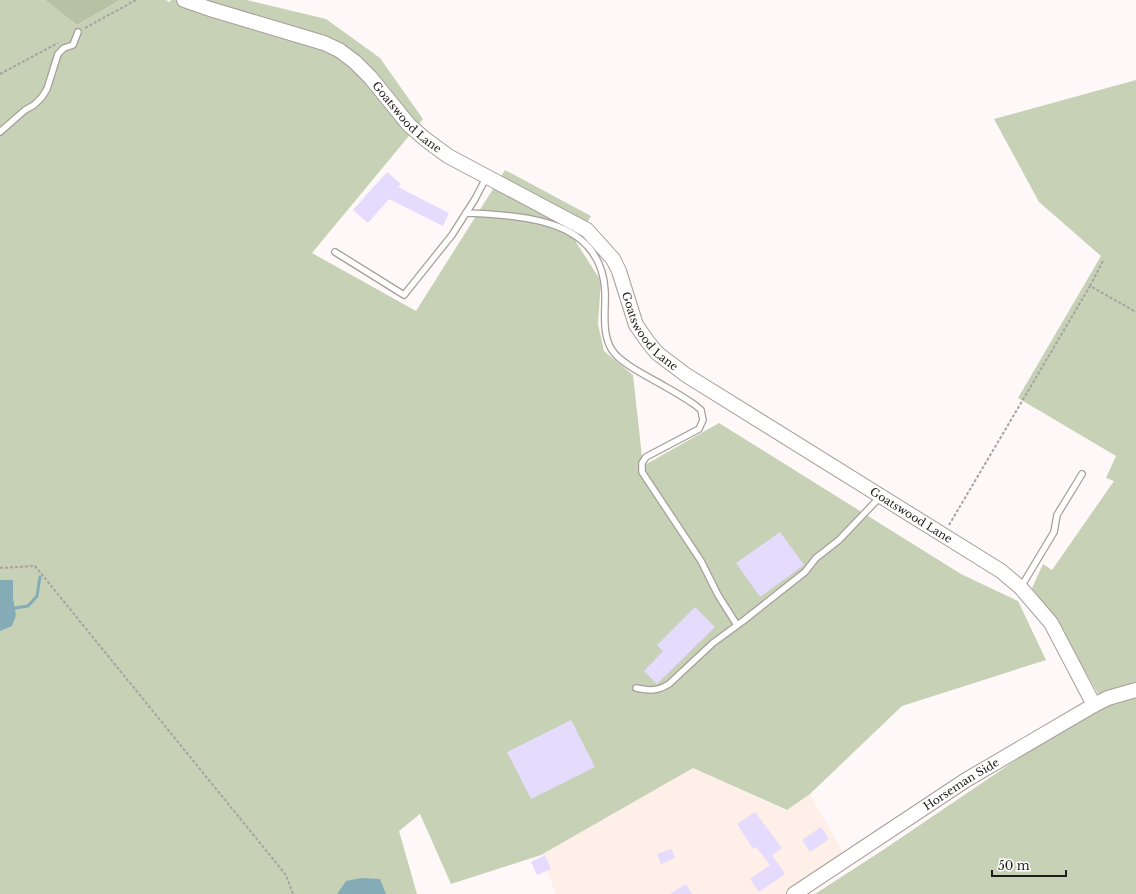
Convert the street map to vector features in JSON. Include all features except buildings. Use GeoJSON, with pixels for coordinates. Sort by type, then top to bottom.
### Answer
{"type":"FeatureCollection","features":[{"type":"Feature","properties":{"kind":"street","name":"Goatswood Lane"},"geometry":{"type":"LineString","coordinates":[[184,0],[324,43],[339,50],[355,62],[370,77],[409,125],[448,156],[486,178],[587,230],[613,259],[619,271],[636,325],[657,353],[686,375],[1001,571],[1021,588],[1051,623],[1094,705]]}},
{"type":"Feature","properties":{"kind":"street","name":"Horseman Side"},"geometry":{"type":"LineString","coordinates":[[794,894],[966,780],[1094,705],[1108,698],[1136,690]]}},
{"type":"Feature","properties":{"kind":"lane"},"geometry":{"type":"LineString","coordinates":[[0,132],[42,97],[47,89],[58,54],[64,48],[73,45],[78,32]]}},
{"type":"Feature","properties":{"kind":"lane"},"geometry":{"type":"LineString","coordinates":[[335,252],[404,295],[452,235],[475,199],[486,178]]}},
{"type":"Feature","properties":{"kind":"lane"},"geometry":{"type":"LineString","coordinates":[[466,213],[513,216],[538,220],[553,224],[568,231],[586,244],[592,251],[602,270],[604,282],[605,332],[612,351],[629,365],[702,410],[703,420],[699,429],[646,457],[642,463],[642,472],[702,560],[718,595],[736,626]]}},
{"type":"Feature","properties":{"kind":"lane"},"geometry":{"type":"LineString","coordinates":[[1021,588],[1054,532],[1057,515],[1082,474]]}},
{"type":"Feature","properties":{"kind":"lane"},"geometry":{"type":"LineString","coordinates":[[636,688],[655,690],[669,684],[713,643],[805,572],[816,558],[839,540],[880,497]]}},
{"type":"Feature","properties":{"kind":"path"},"geometry":{"type":"LineString","coordinates":[[943,536],[1090,286],[1103,261]]}},
{"type":"Feature","properties":{"kind":"path"},"geometry":{"type":"LineString","coordinates":[[1090,286],[1136,312]]}},
{"type":"Feature","properties":{"kind":"path"},"geometry":{"type":"LineString","coordinates":[[0,568],[35,566],[286,875],[293,894]]}},
{"type":"Feature","properties":{"kind":"shaded area"},"geometry":{"type":"Polygon","coordinates":[[[693,768],[786,811],[810,794],[844,854],[790,894],[556,894],[541,855],[693,768]]]}},
{"type":"Feature","properties":{"kind":"green space"},"geometry":{"type":"Polygon","coordinates":[[[0,0],[45,0],[77,25],[120,0],[166,0],[169,2],[171,0],[247,0],[326,19],[380,58],[423,119],[312,253],[416,311],[505,170],[591,216],[576,242],[601,281],[598,324],[604,351],[633,375],[643,466],[719,423],[961,574],[1018,601],[1046,660],[902,706],[810,794],[787,810],[693,768],[541,855],[451,884],[420,814],[399,831],[417,894],[0,894],[0,0]]]}},
{"type":"Feature","properties":{"kind":"green space"},"geometry":{"type":"Polygon","coordinates":[[[45,0],[120,0],[77,25],[45,0]]]}},
{"type":"Feature","properties":{"kind":"green space"},"geometry":{"type":"Polygon","coordinates":[[[1136,80],[1136,686],[1101,699],[1059,625],[1032,588],[1043,564],[1052,570],[1114,481],[1106,478],[1116,456],[1018,398],[1101,256],[1039,202],[994,119],[1136,80]]]}},
{"type":"Feature","properties":{"kind":"green space"},"geometry":{"type":"Polygon","coordinates":[[[1136,694],[1136,894],[815,894],[883,850],[1097,705],[1136,694]]]}},
{"type":"Feature","properties":{"kind":"water"},"geometry":{"type":"Polygon","coordinates":[[[0,580],[13,580],[13,599],[16,615],[12,626],[0,631],[0,580]]]}},
{"type":"Feature","properties":{"kind":"water"},"geometry":{"type":"Polygon","coordinates":[[[361,878],[380,879],[386,894],[337,894],[346,881],[361,878]]]}},
{"type":"Feature","properties":{"kind":"waterway"},"geometry":{"type":"LineString","coordinates":[[15,608],[28,606],[37,596],[40,577]]}}]}
